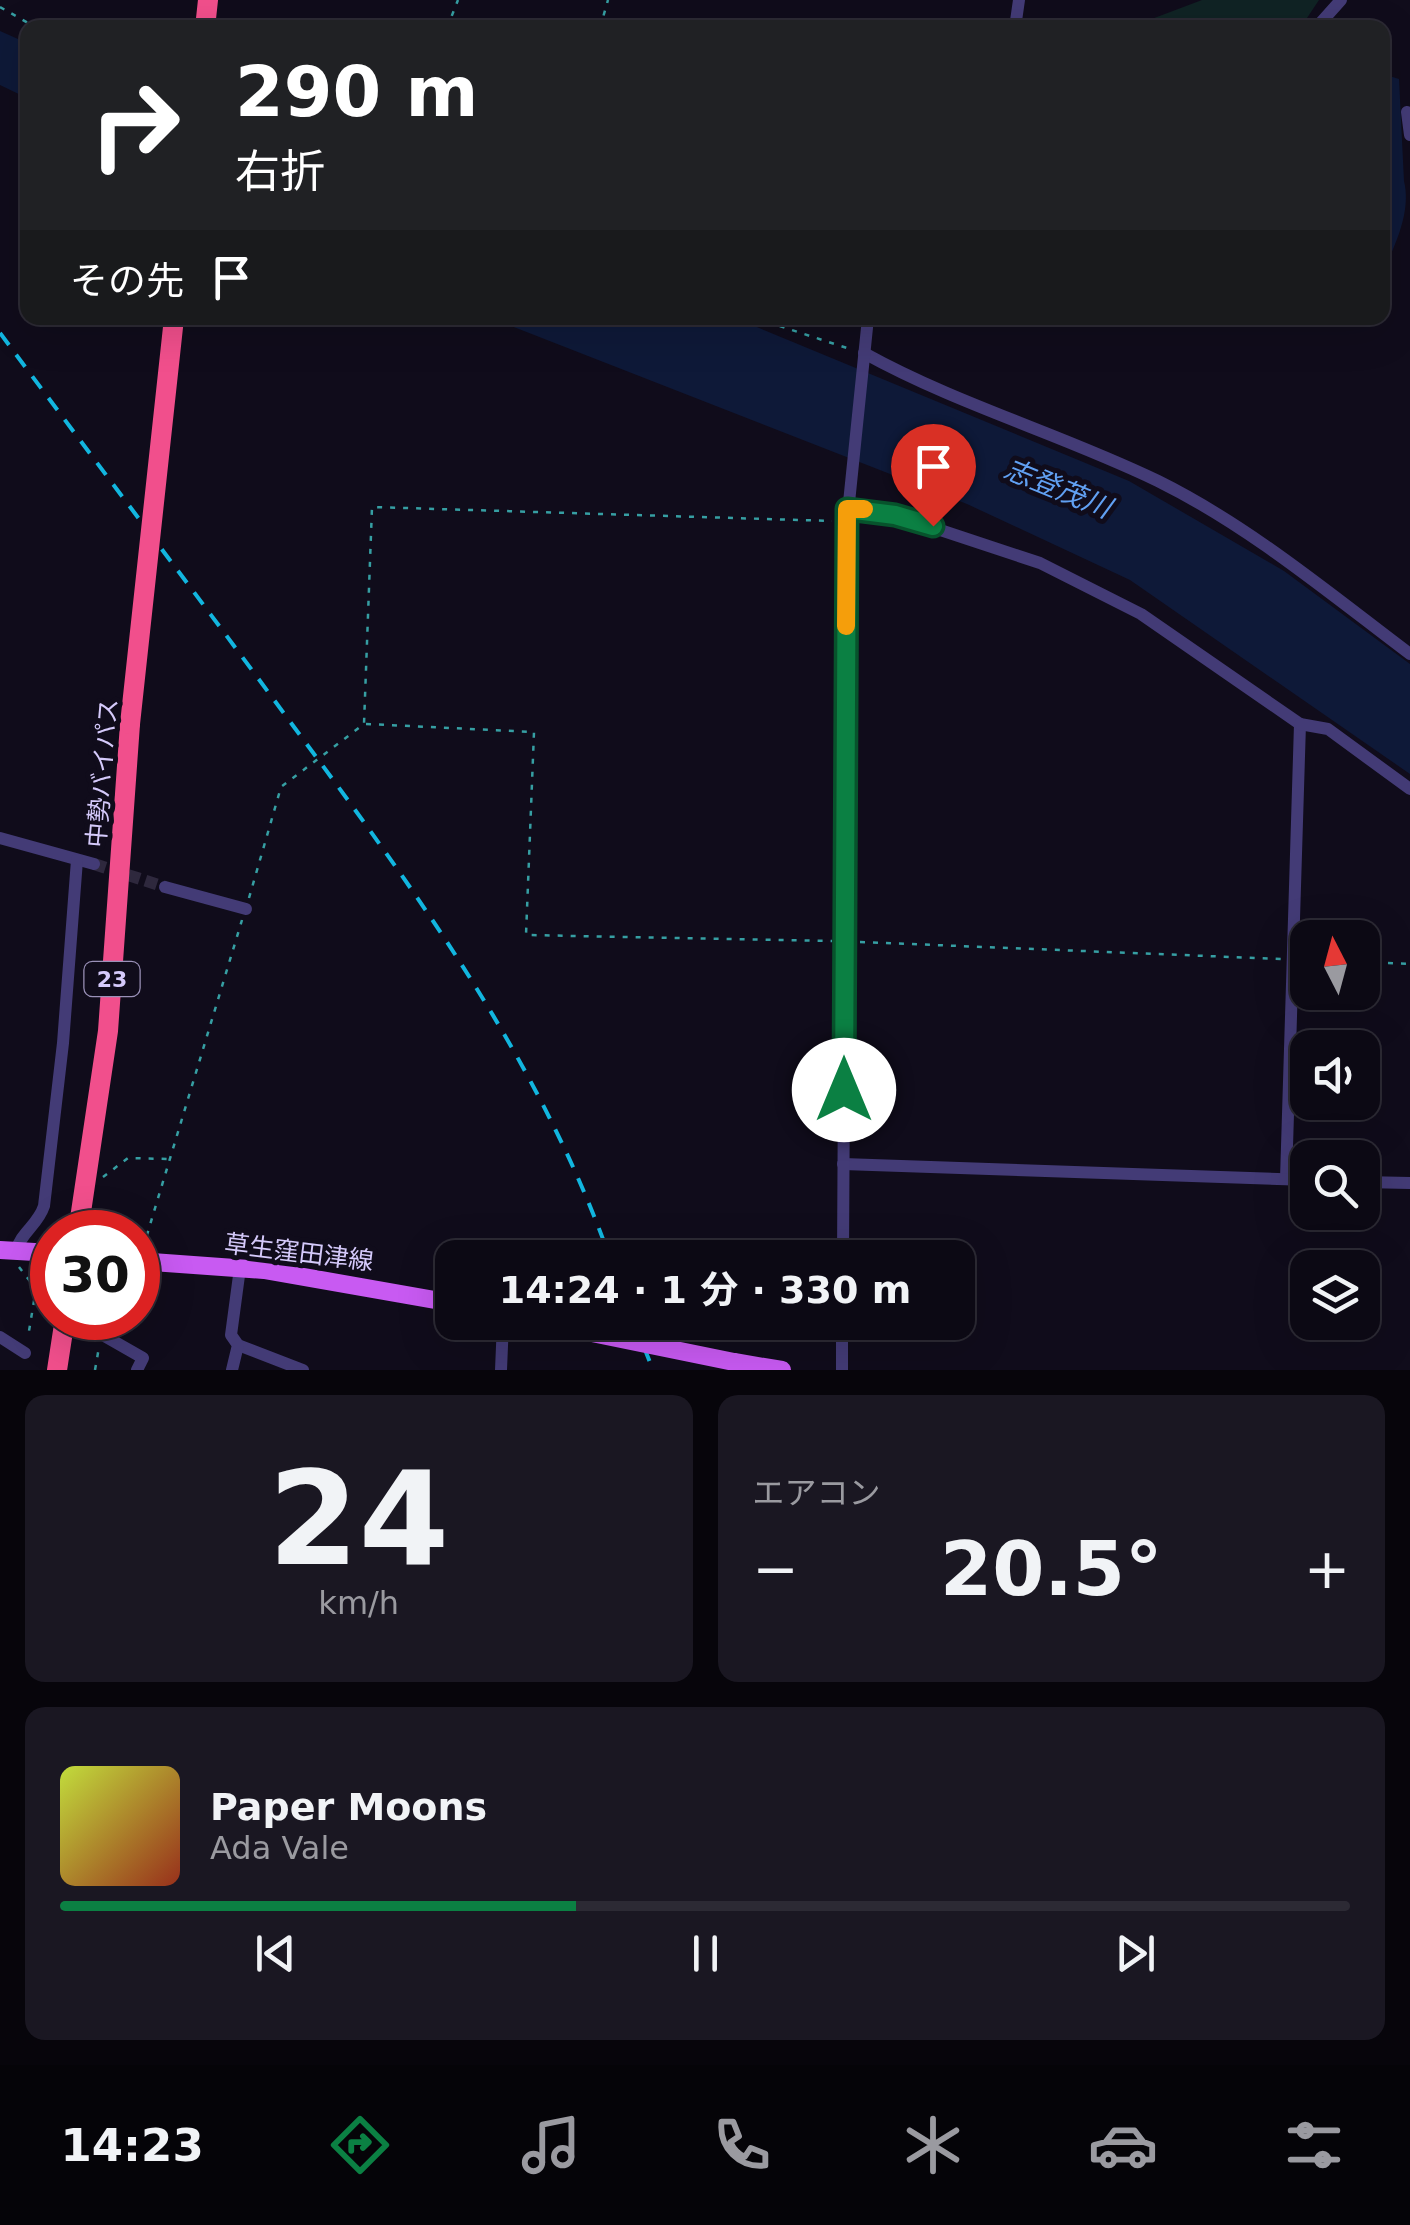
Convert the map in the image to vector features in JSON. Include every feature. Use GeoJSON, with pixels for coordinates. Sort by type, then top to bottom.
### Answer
{"type":"FeatureCollection","features":[{"type":"Feature","properties":{"kind":"highway","name":"中勢バイパス"},"geometry":{"type":"LineString","coordinates":[[82,1210],[108,1031],[130,724],[173,325]]}},
{"type":"Feature","properties":{"kind":"highway"},"geometry":{"type":"LineString","coordinates":[[57,1370],[62,1340]]}},
{"type":"Feature","properties":{"kind":"main road","name":"草生窪田津線"},"geometry":{"type":"LineString","coordinates":[[160,1263],[357,1283],[435,1299]]}},
{"type":"Feature","properties":{"kind":"main road"},"geometry":{"type":"LineString","coordinates":[[626,1340],[782,1370]]}},
{"type":"Feature","properties":{"kind":"street"},"geometry":{"type":"LineString","coordinates":[[1323,20],[1340,0]]}},
{"type":"Feature","properties":{"kind":"street"},"geometry":{"type":"LineString","coordinates":[[1407,112],[1410,135]]}},
{"type":"Feature","properties":{"kind":"street"},"geometry":{"type":"LineString","coordinates":[[843,1240],[848,476],[867,325]]}},
{"type":"Feature","properties":{"kind":"street"},"geometry":{"type":"LineString","coordinates":[[864,356],[922,385],[1089,448],[1163,484],[1264,545],[1410,654]]}},
{"type":"Feature","properties":{"kind":"street"},"geometry":{"type":"LineString","coordinates":[[847,515],[895,515],[1040,562],[1141,614],[1300,724],[1328,729],[1410,789]]}},
{"type":"Feature","properties":{"kind":"street"},"geometry":{"type":"LineString","coordinates":[[1295,920],[1300,724]]}},
{"type":"Feature","properties":{"kind":"street"},"geometry":{"type":"LineString","coordinates":[[0,838],[94,864]]}},
{"type":"Feature","properties":{"kind":"street"},"geometry":{"type":"LineString","coordinates":[[8,1250],[38,1223],[44,1206],[64,1043],[78,860]]}},
{"type":"Feature","properties":{"kind":"street"},"geometry":{"type":"LineString","coordinates":[[165,887],[246,909]]}},
{"type":"Feature","properties":{"kind":"street"},"geometry":{"type":"LineString","coordinates":[[1286,1179],[1292,1010]]}},
{"type":"Feature","properties":{"kind":"street"},"geometry":{"type":"LineString","coordinates":[[843,1164],[1290,1179]]}},
{"type":"Feature","properties":{"kind":"street"},"geometry":{"type":"LineString","coordinates":[[1380,1182],[1410,1183]]}},
{"type":"Feature","properties":{"kind":"street"},"geometry":{"type":"LineString","coordinates":[[240,1268],[231,1336],[238,1346],[304,1370]]}},
{"type":"Feature","properties":{"kind":"street"},"geometry":{"type":"LineString","coordinates":[[0,1337],[25,1353]]}},
{"type":"Feature","properties":{"kind":"street"},"geometry":{"type":"LineString","coordinates":[[112,1340],[142,1358],[137,1370]]}},
{"type":"Feature","properties":{"kind":"street"},"geometry":{"type":"LineString","coordinates":[[501,1370],[502,1340]]}},
{"type":"Feature","properties":{"kind":"street"},"geometry":{"type":"LineString","coordinates":[[842,1340],[842,1370]]}},
{"type":"Feature","properties":{"kind":"street"},"geometry":{"type":"LineString","coordinates":[[232,1370],[238,1346]]}},
{"type":"Feature","properties":{"kind":"path"},"geometry":{"type":"LineString","coordinates":[[0,8],[22,20]]}},
{"type":"Feature","properties":{"kind":"path"},"geometry":{"type":"LineString","coordinates":[[775,325],[864,356]]}},
{"type":"Feature","properties":{"kind":"path"},"geometry":{"type":"LineString","coordinates":[[364,724],[372,508],[847,515]]}},
{"type":"Feature","properties":{"kind":"path"},"geometry":{"type":"LineString","coordinates":[[154,1210],[282,787],[364,724],[534,732],[526,935],[844,942],[1290,960]]}},
{"type":"Feature","properties":{"kind":"path"},"geometry":{"type":"LineString","coordinates":[[1380,963],[1410,964]]}},
{"type":"Feature","properties":{"kind":"path"},"geometry":{"type":"LineString","coordinates":[[84,1199],[123,1160],[170,1160]]}},
{"type":"Feature","properties":{"kind":"path"},"geometry":{"type":"LineString","coordinates":[[8,1250],[36,1290],[25,1353]]}},
{"type":"Feature","properties":{"kind":"green space"},"geometry":{"type":"Polygon","coordinates":[[[1202,0],[1319,0],[1306,20],[1149,20],[1202,0]]]}},
{"type":"Feature","properties":{"kind":"water"},"geometry":{"type":"Polygon","coordinates":[[[0,31],[20,40],[20,95],[0,85],[0,31]]]}},
{"type":"Feature","properties":{"kind":"water"},"geometry":{"type":"Polygon","coordinates":[[[1390,76],[1399,79],[1406,190],[1404,218],[1391,254],[1390,76]]]}},
{"type":"Feature","properties":{"kind":"water","name":"志登茂川"},"geometry":{"type":"Polygon","coordinates":[[[509,325],[752,325],[1129,481],[1284,571],[1410,664],[1410,774],[1130,580],[967,504],[509,325]]]}},
{"type":"Feature","properties":{"kind":"tunnel"},"geometry":{"type":"LineString","coordinates":[[94,864],[165,887]]}},
{"type":"Feature","properties":{"kind":"railway"},"geometry":{"type":"LineString","coordinates":[[0,333],[430,916],[512,1047],[581,1185],[603,1240]]}},
{"type":"Feature","properties":{"kind":"railway"},"geometry":{"type":"LineString","coordinates":[[641,1340],[653,1370]]}},
{"type":"Feature","properties":{"kind":"slow traffic"},"geometry":{"type":"LineString","coordinates":[[846,626],[847,509],[864,509]]}},
{"type":"Feature","properties":{"kind":"route"},"geometry":{"type":"LineString","coordinates":[[844,1090],[847,509],[895,515],[933,526]]}}]}
